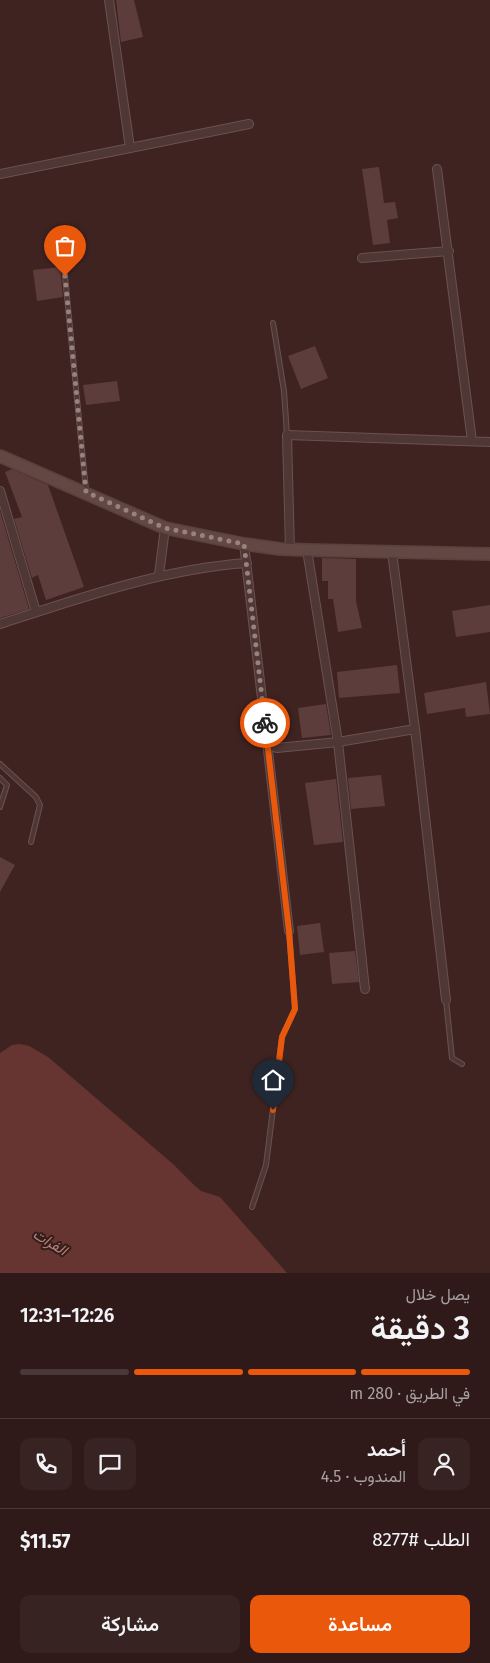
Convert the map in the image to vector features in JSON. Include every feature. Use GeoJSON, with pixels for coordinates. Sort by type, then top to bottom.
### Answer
{"type":"FeatureCollection","features":[{"type":"Feature","properties":{"kind":"main road"},"geometry":{"type":"LineString","coordinates":[[0,456],[165,528],[244,544],[290,550],[490,554]]}},
{"type":"Feature","properties":{"kind":"street"},"geometry":{"type":"LineString","coordinates":[[108,0],[130,148]]}},
{"type":"Feature","properties":{"kind":"street"},"geometry":{"type":"LineString","coordinates":[[0,174],[249,124]]}},
{"type":"Feature","properties":{"kind":"street"},"geometry":{"type":"LineString","coordinates":[[438,169],[472,442]]}},
{"type":"Feature","properties":{"kind":"street"},"geometry":{"type":"LineString","coordinates":[[362,258],[449,252]]}},
{"type":"Feature","properties":{"kind":"street"},"geometry":{"type":"LineString","coordinates":[[290,550],[287,435],[490,442]]}},
{"type":"Feature","properties":{"kind":"street"},"geometry":{"type":"LineString","coordinates":[[0,491],[36,612]]}},
{"type":"Feature","properties":{"kind":"street"},"geometry":{"type":"LineString","coordinates":[[159,575],[165,528]]}},
{"type":"Feature","properties":{"kind":"street"},"geometry":{"type":"LineString","coordinates":[[244,544],[289,931]]}},
{"type":"Feature","properties":{"kind":"street"},"geometry":{"type":"LineString","coordinates":[[307,550],[338,742],[365,989]]}},
{"type":"Feature","properties":{"kind":"street"},"geometry":{"type":"LineString","coordinates":[[392,552],[415,729],[446,1000]]}},
{"type":"Feature","properties":{"kind":"street"},"geometry":{"type":"LineString","coordinates":[[0,624],[159,575],[225,564],[246,563]]}},
{"type":"Feature","properties":{"kind":"street"},"geometry":{"type":"LineString","coordinates":[[267,744],[277,748],[338,742],[415,729]]}},
{"type":"Feature","properties":{"kind":"lane"},"geometry":{"type":"LineString","coordinates":[[63,256],[86,492]]}},
{"type":"Feature","properties":{"kind":"lane"},"geometry":{"type":"LineString","coordinates":[[273,323],[284,391],[287,435]]}},
{"type":"Feature","properties":{"kind":"lane"},"geometry":{"type":"LineString","coordinates":[[0,764],[36,797],[40,804],[31,842]]}},
{"type":"Feature","properties":{"kind":"lane"},"geometry":{"type":"LineString","coordinates":[[0,778],[7,785],[0,807]]}},
{"type":"Feature","properties":{"kind":"lane"},"geometry":{"type":"LineString","coordinates":[[252,1207],[266,1165],[282,1037],[295,1009],[289,931]]}},
{"type":"Feature","properties":{"kind":"lane"},"geometry":{"type":"LineString","coordinates":[[446,1000],[452,1058],[462,1064]]}},
{"type":"Feature","properties":{"kind":"water","name":"الفرات"},"geometry":{"type":"Polygon","coordinates":[[[12,1045],[29,1046],[48,1057],[173,1164],[201,1191],[220,1197],[287,1273],[0,1273],[0,1053],[12,1045]]]}},
{"type":"Feature","properties":{"kind":"building"},"geometry":{"type":"Polygon","coordinates":[[[116,0],[134,0],[143,37],[121,42],[116,0]]]}},
{"type":"Feature","properties":{"kind":"building"},"geometry":{"type":"Polygon","coordinates":[[[379,167],[384,203],[395,202],[398,218],[387,220],[390,243],[373,245],[362,169],[379,167]]]}},
{"type":"Feature","properties":{"kind":"building"},"geometry":{"type":"Polygon","coordinates":[[[60,267],[63,297],[37,301],[33,270],[60,267]]]}},
{"type":"Feature","properties":{"kind":"building"},"geometry":{"type":"Polygon","coordinates":[[[315,346],[328,378],[301,389],[288,356],[315,346]]]}},
{"type":"Feature","properties":{"kind":"building"},"geometry":{"type":"Polygon","coordinates":[[[117,381],[120,401],[86,405],[83,385],[117,381]]]}},
{"type":"Feature","properties":{"kind":"building"},"geometry":{"type":"Polygon","coordinates":[[[12,469],[48,485],[84,587],[46,600],[38,575],[32,578],[14,519],[22,517],[5,472],[12,469]]]}},
{"type":"Feature","properties":{"kind":"building"},"geometry":{"type":"Polygon","coordinates":[[[0,511],[29,609],[0,618],[0,511]]]}},
{"type":"Feature","properties":{"kind":"building"},"geometry":{"type":"Polygon","coordinates":[[[322,558],[356,559],[356,601],[362,628],[338,632],[333,599],[328,599],[328,581],[322,581],[322,558]]]}},
{"type":"Feature","properties":{"kind":"building"},"geometry":{"type":"Polygon","coordinates":[[[490,605],[490,632],[456,637],[452,611],[490,605]]]}},
{"type":"Feature","properties":{"kind":"building"},"geometry":{"type":"Polygon","coordinates":[[[397,665],[400,693],[339,698],[337,672],[397,665]]]}},
{"type":"Feature","properties":{"kind":"building"},"geometry":{"type":"Polygon","coordinates":[[[486,682],[490,714],[466,717],[465,708],[427,714],[424,693],[486,682]]]}},
{"type":"Feature","properties":{"kind":"building"},"geometry":{"type":"Polygon","coordinates":[[[326,704],[331,735],[302,738],[298,708],[326,704]]]}},
{"type":"Feature","properties":{"kind":"building"},"geometry":{"type":"Polygon","coordinates":[[[381,775],[385,806],[351,809],[348,778],[381,775]]]}},
{"type":"Feature","properties":{"kind":"building"},"geometry":{"type":"Polygon","coordinates":[[[336,779],[343,842],[314,845],[305,783],[336,779]]]}},
{"type":"Feature","properties":{"kind":"building"},"geometry":{"type":"Polygon","coordinates":[[[0,857],[15,865],[0,892],[0,857]]]}},
{"type":"Feature","properties":{"kind":"building"},"geometry":{"type":"Polygon","coordinates":[[[320,923],[324,952],[300,955],[297,926],[320,923]]]}},
{"type":"Feature","properties":{"kind":"building"},"geometry":{"type":"Polygon","coordinates":[[[355,951],[359,982],[332,984],[329,953],[355,951]]]}},
{"type":"Feature","properties":{"kind":"way so far"},"geometry":{"type":"LineString","coordinates":[[65,276],[86,492],[165,528],[244,544],[265,723]]}},
{"type":"Feature","properties":{"kind":"route"},"geometry":{"type":"LineString","coordinates":[[265,723],[289,931],[295,1009],[282,1037],[273,1110]]}}]}
